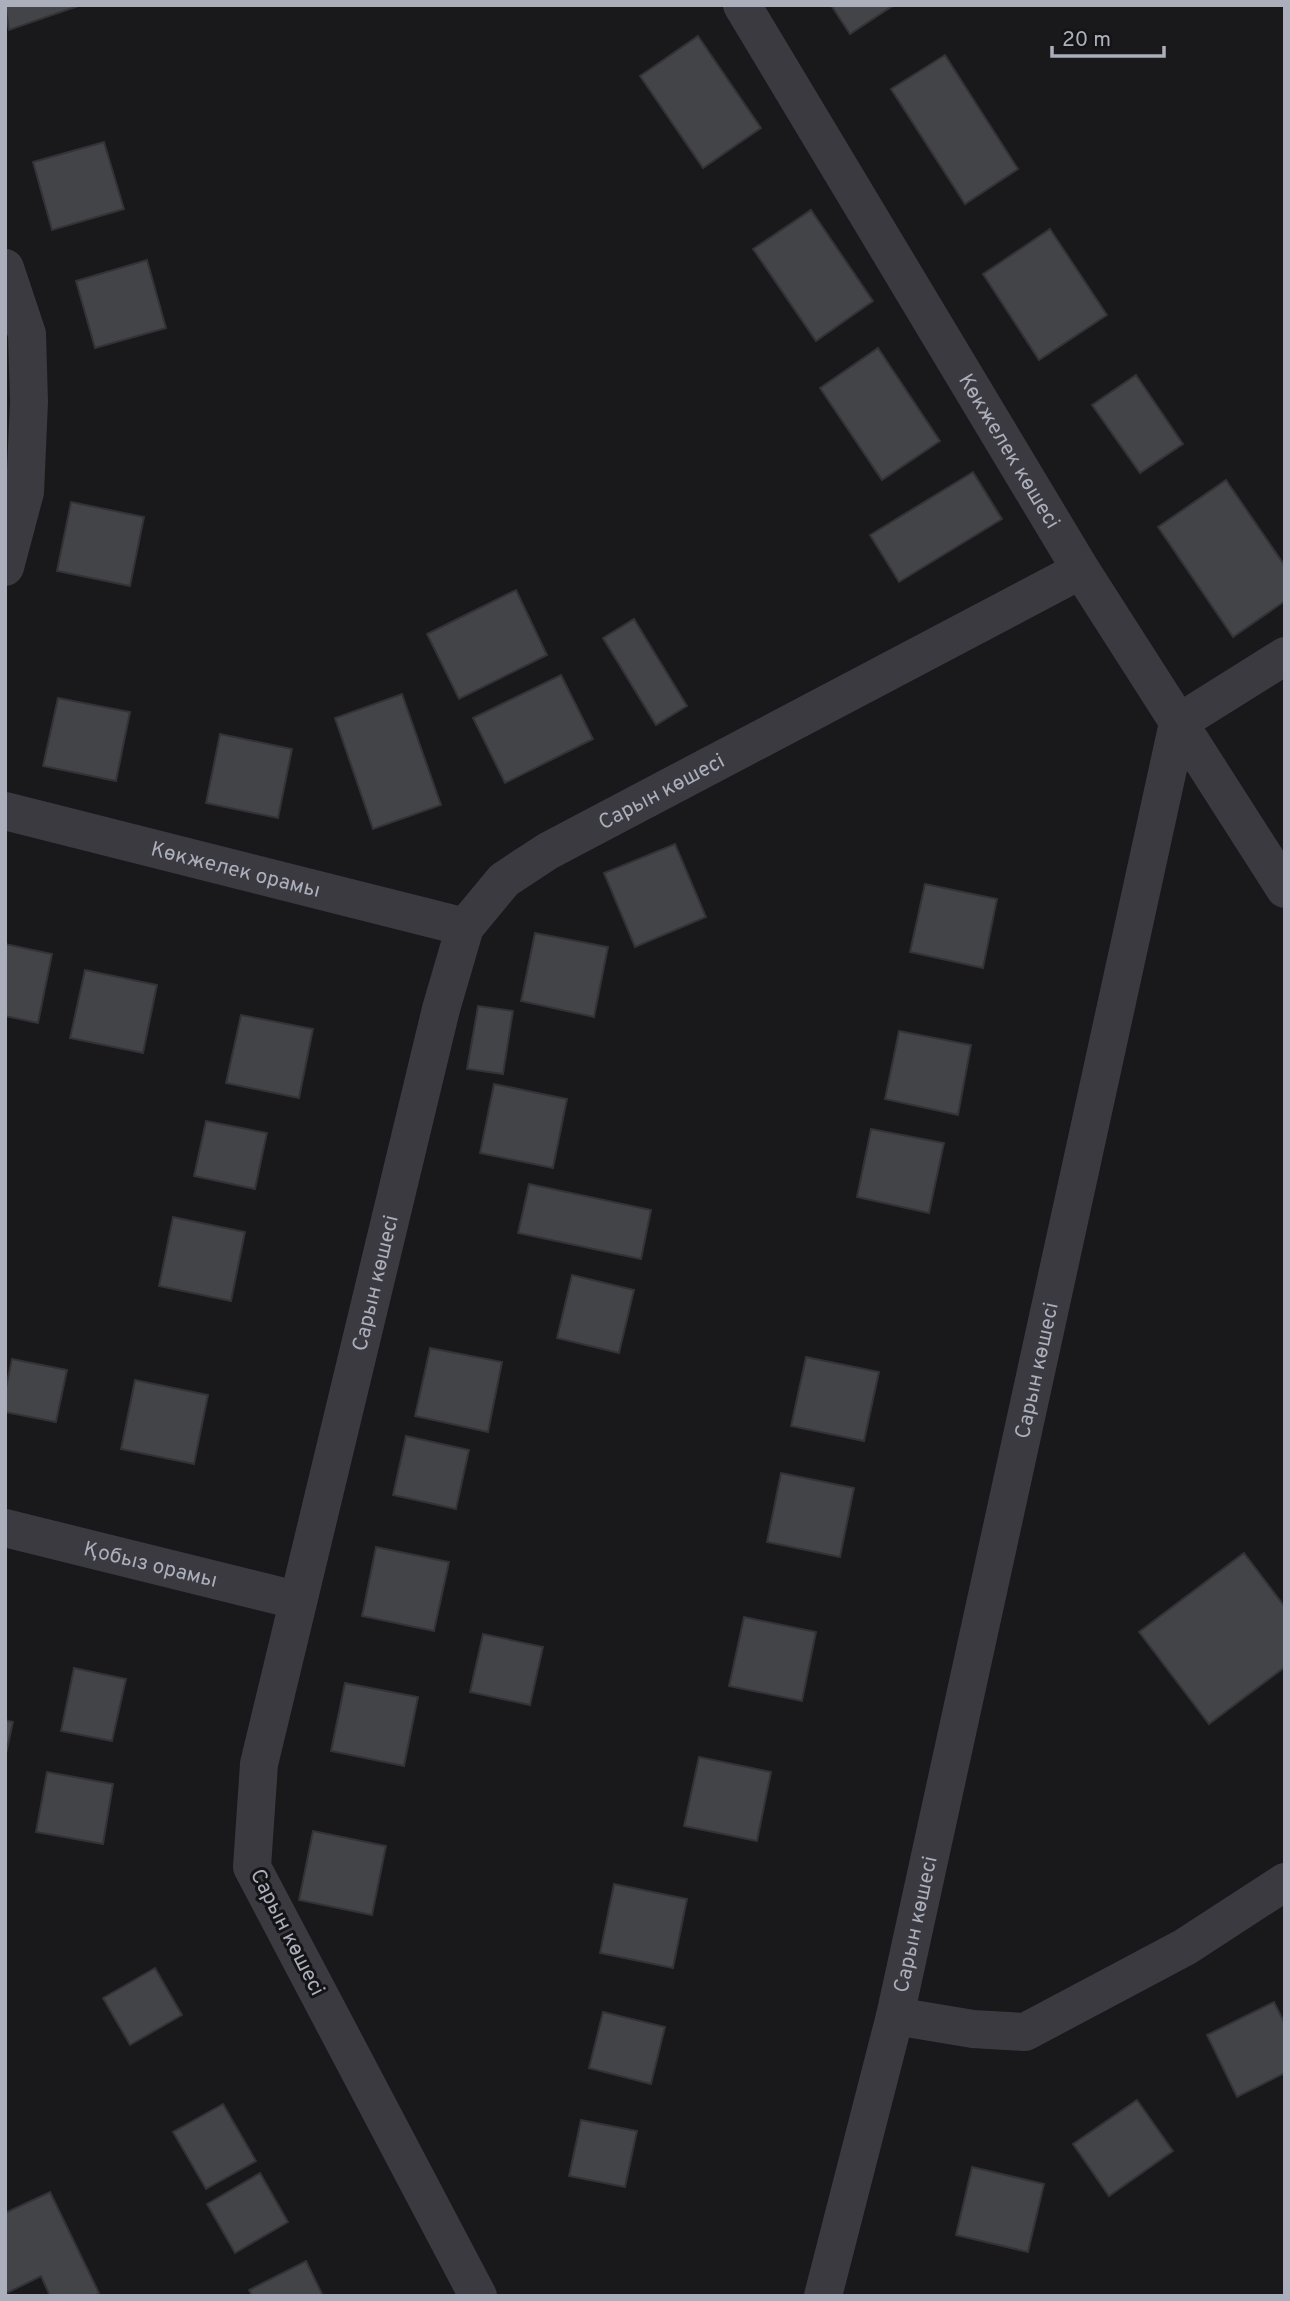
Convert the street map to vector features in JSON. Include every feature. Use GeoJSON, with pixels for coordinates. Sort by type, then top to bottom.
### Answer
{"type":"FeatureCollection","features":[{"type":"Feature","properties":{"kind":"street","name":"Көкжелек көшесі"},"geometry":{"type":"LineString","coordinates":[[742,5],[1082,570],[1285,889]]}},
{"type":"Feature","properties":{"kind":"street"},"geometry":{"type":"LineString","coordinates":[[5,268],[27,334],[29,402],[25,492],[5,567]]}},
{"type":"Feature","properties":{"kind":"street","name":"Сарын көшесі"},"geometry":{"type":"LineString","coordinates":[[478,2296],[252,1867],[259,1764],[296,1600],[441,1009],[465,927],[504,880],[548,851],[1082,570]]}},
{"type":"Feature","properties":{"kind":"street"},"geometry":{"type":"LineString","coordinates":[[1178,723],[1285,656]]}},
{"type":"Feature","properties":{"kind":"street","name":"Сарын көшесі"},"geometry":{"type":"LineString","coordinates":[[823,2296],[894,2016],[1178,723]]}},
{"type":"Feature","properties":{"kind":"street","name":"Көкжелек орамы"},"geometry":{"type":"LineString","coordinates":[[5,811],[465,927]]}},
{"type":"Feature","properties":{"kind":"street","name":"Қобыз орамы"},"geometry":{"type":"LineString","coordinates":[[5,1528],[296,1600]]}},
{"type":"Feature","properties":{"kind":"street","name":"Сарын көшесі"},"geometry":{"type":"LineString","coordinates":[[894,2016],[974,2029],[1025,2032],[1185,1947],[1285,1882]]}},
{"type":"Feature","properties":{"kind":"building"},"geometry":{"type":"Polygon","coordinates":[[[5,5],[81,5],[9,30],[5,5]]]}},
{"type":"Feature","properties":{"kind":"building"},"geometry":{"type":"Polygon","coordinates":[[[831,5],[894,5],[850,34],[831,5]]]}},
{"type":"Feature","properties":{"kind":"building"},"geometry":{"type":"Polygon","coordinates":[[[698,36],[761,128],[703,168],[640,76],[698,36]]]}},
{"type":"Feature","properties":{"kind":"building"},"geometry":{"type":"Polygon","coordinates":[[[945,55],[1018,169],[965,204],[891,89],[945,55]]]}},
{"type":"Feature","properties":{"kind":"building"},"geometry":{"type":"Polygon","coordinates":[[[104,142],[124,209],[52,230],[33,162],[104,142]]]}},
{"type":"Feature","properties":{"kind":"building"},"geometry":{"type":"Polygon","coordinates":[[[811,210],[873,301],[816,341],[753,249],[811,210]]]}},
{"type":"Feature","properties":{"kind":"building"},"geometry":{"type":"Polygon","coordinates":[[[1050,229],[1107,315],[1039,360],[983,274],[1050,229]]]}},
{"type":"Feature","properties":{"kind":"building"},"geometry":{"type":"Polygon","coordinates":[[[147,260],[166,328],[95,348],[76,281],[147,260]]]}},
{"type":"Feature","properties":{"kind":"building"},"geometry":{"type":"Polygon","coordinates":[[[878,348],[940,441],[882,480],[820,388],[878,348]]]}},
{"type":"Feature","properties":{"kind":"building"},"geometry":{"type":"Polygon","coordinates":[[[1136,375],[1183,444],[1140,473],[1092,405],[1136,375]]]}},
{"type":"Feature","properties":{"kind":"building"},"geometry":{"type":"Polygon","coordinates":[[[973,472],[1002,519],[899,582],[870,535],[973,472]]]}},
{"type":"Feature","properties":{"kind":"building"},"geometry":{"type":"Polygon","coordinates":[[[1226,480],[1285,566],[1285,601],[1233,637],[1158,527],[1226,480]]]}},
{"type":"Feature","properties":{"kind":"building"},"geometry":{"type":"Polygon","coordinates":[[[71,502],[144,517],[130,586],[57,571],[71,502]]]}},
{"type":"Feature","properties":{"kind":"building"},"geometry":{"type":"Polygon","coordinates":[[[516,590],[547,655],[459,699],[427,634],[516,590]]]}},
{"type":"Feature","properties":{"kind":"building"},"geometry":{"type":"Polygon","coordinates":[[[634,619],[687,706],[656,725],[603,638],[634,619]]]}},
{"type":"Feature","properties":{"kind":"building"},"geometry":{"type":"Polygon","coordinates":[[[561,675],[593,739],[505,783],[473,718],[561,675]]]}},
{"type":"Feature","properties":{"kind":"building"},"geometry":{"type":"Polygon","coordinates":[[[402,694],[441,805],[373,829],[335,718],[402,694]]]}},
{"type":"Feature","properties":{"kind":"building"},"geometry":{"type":"Polygon","coordinates":[[[58,698],[130,712],[116,781],[43,766],[58,698]]]}},
{"type":"Feature","properties":{"kind":"building"},"geometry":{"type":"Polygon","coordinates":[[[220,734],[292,749],[278,818],[206,803],[220,734]]]}},
{"type":"Feature","properties":{"kind":"building"},"geometry":{"type":"Polygon","coordinates":[[[675,844],[706,917],[635,947],[604,873],[675,844]]]}},
{"type":"Feature","properties":{"kind":"building"},"geometry":{"type":"Polygon","coordinates":[[[925,884],[997,899],[983,968],[910,952],[925,884]]]}},
{"type":"Feature","properties":{"kind":"building"},"geometry":{"type":"Polygon","coordinates":[[[535,933],[608,947],[594,1017],[521,1001],[535,933]]]}},
{"type":"Feature","properties":{"kind":"building"},"geometry":{"type":"Polygon","coordinates":[[[5,944],[52,954],[38,1023],[5,1016],[5,944]]]}},
{"type":"Feature","properties":{"kind":"building"},"geometry":{"type":"Polygon","coordinates":[[[85,970],[157,985],[143,1053],[70,1038],[85,970]]]}},
{"type":"Feature","properties":{"kind":"building"},"geometry":{"type":"Polygon","coordinates":[[[478,1006],[513,1011],[503,1074],[467,1069],[478,1006]]]}},
{"type":"Feature","properties":{"kind":"building"},"geometry":{"type":"Polygon","coordinates":[[[241,1015],[313,1029],[299,1098],[226,1083],[241,1015]]]}},
{"type":"Feature","properties":{"kind":"building"},"geometry":{"type":"Polygon","coordinates":[[[899,1031],[971,1045],[958,1115],[885,1099],[899,1031]]]}},
{"type":"Feature","properties":{"kind":"building"},"geometry":{"type":"Polygon","coordinates":[[[494,1084],[567,1099],[553,1168],[480,1153],[494,1084]]]}},
{"type":"Feature","properties":{"kind":"building"},"geometry":{"type":"Polygon","coordinates":[[[206,1121],[267,1133],[255,1189],[194,1176],[206,1121]]]}},
{"type":"Feature","properties":{"kind":"building"},"geometry":{"type":"Polygon","coordinates":[[[871,1129],[944,1143],[929,1213],[857,1197],[871,1129]]]}},
{"type":"Feature","properties":{"kind":"building"},"geometry":{"type":"Polygon","coordinates":[[[529,1184],[651,1210],[641,1259],[518,1233],[529,1184]]]}},
{"type":"Feature","properties":{"kind":"building"},"geometry":{"type":"Polygon","coordinates":[[[173,1217],[245,1232],[231,1301],[159,1286],[173,1217]]]}},
{"type":"Feature","properties":{"kind":"building"},"geometry":{"type":"Polygon","coordinates":[[[572,1275],[634,1290],[619,1353],[557,1338],[572,1275]]]}},
{"type":"Feature","properties":{"kind":"building"},"geometry":{"type":"Polygon","coordinates":[[[430,1348],[502,1362],[488,1432],[415,1416],[430,1348]]]}},
{"type":"Feature","properties":{"kind":"building"},"geometry":{"type":"Polygon","coordinates":[[[806,1357],[879,1372],[864,1441],[791,1426],[806,1357]]]}},
{"type":"Feature","properties":{"kind":"building"},"geometry":{"type":"Polygon","coordinates":[[[12,1359],[67,1370],[56,1422],[5,1412],[5,1392],[12,1359]]]}},
{"type":"Feature","properties":{"kind":"building"},"geometry":{"type":"Polygon","coordinates":[[[135,1380],[208,1395],[194,1464],[121,1449],[135,1380]]]}},
{"type":"Feature","properties":{"kind":"building"},"geometry":{"type":"Polygon","coordinates":[[[406,1436],[469,1450],[456,1509],[393,1495],[406,1436]]]}},
{"type":"Feature","properties":{"kind":"building"},"geometry":{"type":"Polygon","coordinates":[[[781,1473],[854,1488],[840,1557],[767,1542],[781,1473]]]}},
{"type":"Feature","properties":{"kind":"building"},"geometry":{"type":"Polygon","coordinates":[[[376,1547],[449,1562],[434,1631],[362,1616],[376,1547]]]}},
{"type":"Feature","properties":{"kind":"building"},"geometry":{"type":"Polygon","coordinates":[[[1244,1553],[1285,1607],[1285,1667],[1209,1724],[1139,1632],[1244,1553]]]}},
{"type":"Feature","properties":{"kind":"building"},"geometry":{"type":"Polygon","coordinates":[[[744,1617],[816,1632],[802,1701],[729,1686],[744,1617]]]}},
{"type":"Feature","properties":{"kind":"building"},"geometry":{"type":"Polygon","coordinates":[[[483,1634],[543,1647],[530,1705],[470,1692],[483,1634]]]}},
{"type":"Feature","properties":{"kind":"building"},"geometry":{"type":"Polygon","coordinates":[[[74,1668],[126,1679],[112,1741],[61,1731],[74,1668]]]}},
{"type":"Feature","properties":{"kind":"building"},"geometry":{"type":"Polygon","coordinates":[[[345,1683],[418,1697],[404,1766],[331,1751],[345,1683]]]}},
{"type":"Feature","properties":{"kind":"building"},"geometry":{"type":"Polygon","coordinates":[[[5,1720],[13,1722],[5,1758],[5,1720]]]}},
{"type":"Feature","properties":{"kind":"building"},"geometry":{"type":"Polygon","coordinates":[[[699,1757],[771,1772],[757,1841],[684,1826],[699,1757]]]}},
{"type":"Feature","properties":{"kind":"building"},"geometry":{"type":"Polygon","coordinates":[[[47,1772],[113,1784],[103,1844],[36,1832],[47,1772]]]}},
{"type":"Feature","properties":{"kind":"building"},"geometry":{"type":"Polygon","coordinates":[[[313,1831],[386,1846],[372,1915],[299,1900],[313,1831]]]}},
{"type":"Feature","properties":{"kind":"building"},"geometry":{"type":"Polygon","coordinates":[[[614,1884],[687,1899],[673,1968],[600,1953],[614,1884]]]}},
{"type":"Feature","properties":{"kind":"building"},"geometry":{"type":"Polygon","coordinates":[[[155,1968],[182,2015],[130,2045],[103,1998],[155,1968]]]}},
{"type":"Feature","properties":{"kind":"building"},"geometry":{"type":"Polygon","coordinates":[[[1274,2002],[1285,2024],[1285,2073],[1237,2097],[1207,2035],[1274,2002]]]}},
{"type":"Feature","properties":{"kind":"building"},"geometry":{"type":"Polygon","coordinates":[[[603,2012],[665,2027],[651,2084],[589,2068],[603,2012]]]}},
{"type":"Feature","properties":{"kind":"building"},"geometry":{"type":"Polygon","coordinates":[[[1137,2100],[1173,2151],[1109,2196],[1073,2144],[1137,2100]]]}},
{"type":"Feature","properties":{"kind":"building"},"geometry":{"type":"Polygon","coordinates":[[[223,2104],[256,2161],[206,2189],[173,2132],[223,2104]]]}},
{"type":"Feature","properties":{"kind":"building"},"geometry":{"type":"Polygon","coordinates":[[[581,2120],[637,2131],[625,2187],[569,2176],[581,2120]]]}},
{"type":"Feature","properties":{"kind":"building"},"geometry":{"type":"Polygon","coordinates":[[[972,2167],[1044,2184],[1028,2252],[956,2235],[972,2167]]]}},
{"type":"Feature","properties":{"kind":"building"},"geometry":{"type":"Polygon","coordinates":[[[260,2173],[288,2222],[235,2253],[207,2204],[260,2173]]]}},
{"type":"Feature","properties":{"kind":"building"},"geometry":{"type":"Polygon","coordinates":[[[50,2192],[99,2293],[94,2296],[50,2296],[41,2276],[5,2294],[5,2213],[50,2192]]]}},
{"type":"Feature","properties":{"kind":"building"},"geometry":{"type":"Polygon","coordinates":[[[306,2261],[323,2296],[252,2296],[249,2290],[306,2261]]]}}]}
